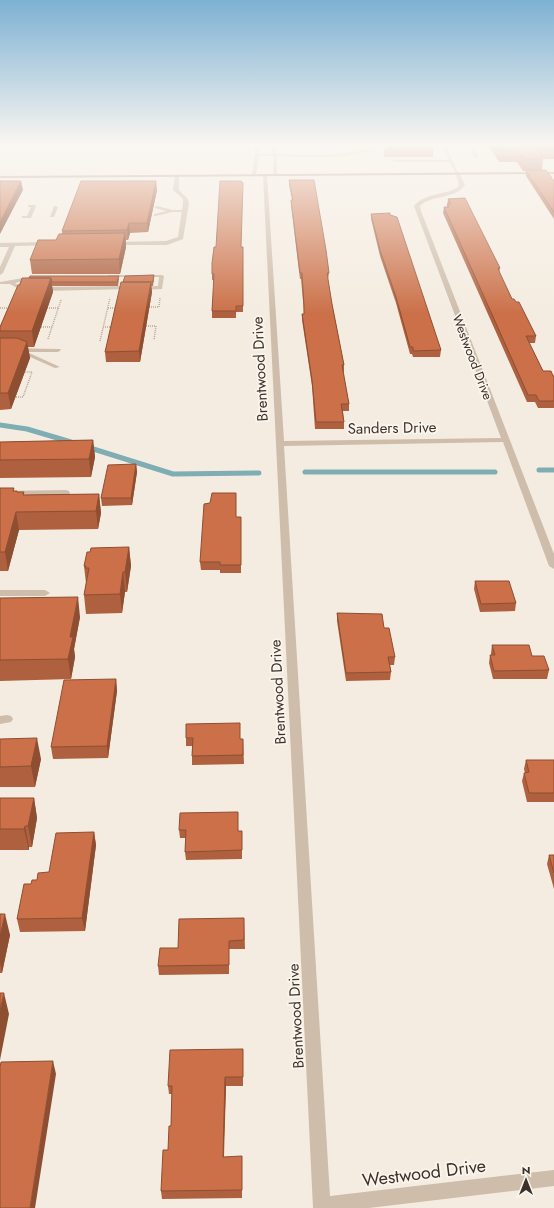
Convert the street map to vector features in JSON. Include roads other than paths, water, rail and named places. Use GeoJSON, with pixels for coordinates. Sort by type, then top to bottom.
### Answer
{"type":"FeatureCollection","features":[{"type":"Feature","properties":{"kind":"street"},"geometry":{"type":"LineString","coordinates":[[106,244],[162,243],[175,241],[182,237],[186,211],[185,201]]}},
{"type":"Feature","properties":{"kind":"street","name":"Brentwood Drive"},"geometry":{"type":"LineString","coordinates":[[266,201],[322,1206]]}},
{"type":"Feature","properties":{"kind":"street","name":"Westwood Drive"},"geometry":{"type":"LineString","coordinates":[[422,201],[417,206],[422,224],[554,566]]}},
{"type":"Feature","properties":{"kind":"street"},"geometry":{"type":"LineString","coordinates":[[0,245],[59,244]]}},
{"type":"Feature","properties":{"kind":"street"},"geometry":{"type":"LineString","coordinates":[[0,273],[12,245]]}},
{"type":"Feature","properties":{"kind":"street","name":"Sanders Drive"},"geometry":{"type":"LineString","coordinates":[[279,444],[505,440]]}},
{"type":"Feature","properties":{"kind":"street"},"geometry":{"type":"LineString","coordinates":[[0,494],[66,493]]}},
{"type":"Feature","properties":{"kind":"street"},"geometry":{"type":"LineString","coordinates":[[0,593],[45,593]]}},
{"type":"Feature","properties":{"kind":"street","name":"Westwood Drive"},"geometry":{"type":"LineString","coordinates":[[322,1206],[554,1178]]}},
{"type":"Feature","properties":{"kind":"lane"},"geometry":{"type":"LineString","coordinates":[[24,217],[28,217],[34,206],[29,206]]}},
{"type":"Feature","properties":{"kind":"lane"},"geometry":{"type":"LineString","coordinates":[[52,216],[56,207]]}},
{"type":"Feature","properties":{"kind":"lane"},"geometry":{"type":"LineString","coordinates":[[157,207],[172,211]]}},
{"type":"Feature","properties":{"kind":"lane"},"geometry":{"type":"LineString","coordinates":[[156,216],[172,211],[186,211]]}},
{"type":"Feature","properties":{"kind":"lane"},"geometry":{"type":"LineString","coordinates":[[40,289],[160,288],[162,276],[107,276]]}},
{"type":"Feature","properties":{"kind":"lane"},"geometry":{"type":"LineString","coordinates":[[0,283],[12,283],[29,277],[45,277]]}},
{"type":"Feature","properties":{"kind":"lane"},"geometry":{"type":"LineString","coordinates":[[12,283],[21,288],[32,289]]}},
{"type":"Feature","properties":{"kind":"lane"},"geometry":{"type":"LineString","coordinates":[[0,350],[58,350]]}},
{"type":"Feature","properties":{"kind":"lane"},"geometry":{"type":"LineString","coordinates":[[16,350],[57,367]]}},
{"type":"Feature","properties":{"kind":"waterway"},"geometry":{"type":"LineString","coordinates":[[0,425],[27,429],[71,442]]}},
{"type":"Feature","properties":{"kind":"waterway"},"geometry":{"type":"LineString","coordinates":[[87,447],[173,474],[259,473]]}},
{"type":"Feature","properties":{"kind":"waterway"},"geometry":{"type":"LineString","coordinates":[[539,470],[554,470]]}},
{"type":"Feature","properties":{"kind":"waterway"},"geometry":{"type":"LineString","coordinates":[[305,472],[495,472]]}}]}
